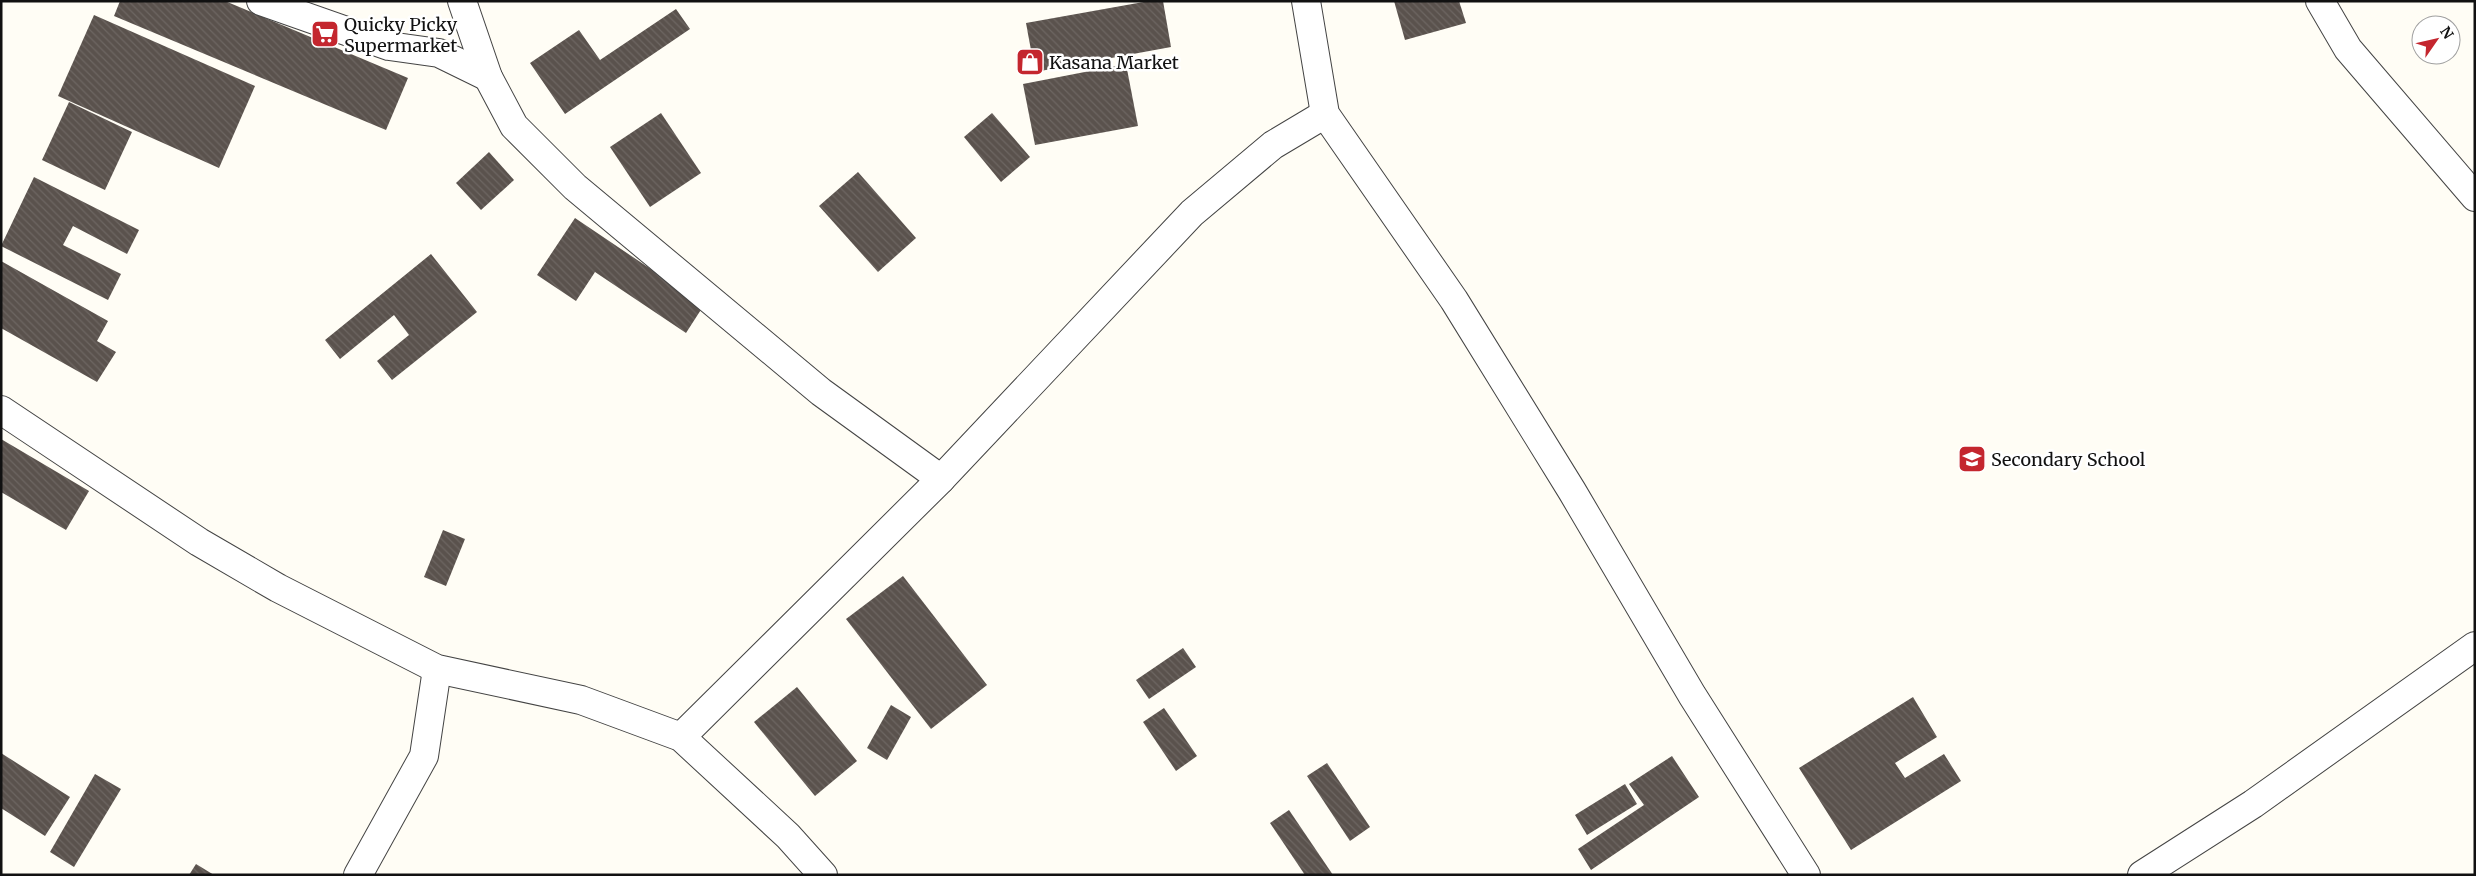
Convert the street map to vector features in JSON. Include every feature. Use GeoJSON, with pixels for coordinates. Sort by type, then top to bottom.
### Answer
{"type":"FeatureCollection","features":[{"type":"Feature","properties":{"kind":"street"},"geometry":{"type":"LineString","coordinates":[[261,1],[389,46],[439,52],[488,77]]}},
{"type":"Feature","properties":{"kind":"street"},"geometry":{"type":"LineString","coordinates":[[462,1],[488,77],[514,126],[575,187],[821,392],[941,479]]}},
{"type":"Feature","properties":{"kind":"street"},"geometry":{"type":"LineString","coordinates":[[1306,1],[1325,114],[1454,300],[1572,491],[1692,695],[1806,875]]}},
{"type":"Feature","properties":{"kind":"street"},"geometry":{"type":"LineString","coordinates":[[2320,1],[2348,49],[2475,197]]}},
{"type":"Feature","properties":{"kind":"street"},"geometry":{"type":"LineString","coordinates":[[680,737],[941,479],[1192,213],[1273,145],[1325,114]]}},
{"type":"Feature","properties":{"kind":"street"},"geometry":{"type":"LineString","coordinates":[[1,410],[198,542],[278,588],[437,669],[581,700],[680,737],[788,836],[824,875]]}},
{"type":"Feature","properties":{"kind":"street"},"geometry":{"type":"LineString","coordinates":[[2142,875],[2253,804],[2475,646]]}},
{"type":"Feature","properties":{"kind":"street"},"geometry":{"type":"LineString","coordinates":[[358,875],[424,756],[437,669]]}},
{"type":"Feature","properties":{"kind":"building"},"geometry":{"type":"Polygon","coordinates":[[[120,1],[225,1],[408,78],[386,130],[114,16],[120,1]]]}},
{"type":"Feature","properties":{"kind":"building"},"geometry":{"type":"Polygon","coordinates":[[[1149,1],[1163,1],[1171,47],[1035,72],[1026,23],[1149,1]]]}},
{"type":"Feature","properties":{"kind":"building"},"geometry":{"type":"Polygon","coordinates":[[[1394,1],[1459,1],[1466,23],[1405,40],[1394,1]]]}},
{"type":"Feature","properties":{"kind":"building"},"geometry":{"type":"Polygon","coordinates":[[[676,9],[690,29],[565,114],[530,63],[579,30],[600,60],[676,9]]]}},
{"type":"Feature","properties":{"kind":"building"},"geometry":{"type":"Polygon","coordinates":[[[94,15],[255,86],[219,168],[58,96],[94,15]]]}},
{"type":"Feature","properties":{"kind":"building"},"geometry":{"type":"Polygon","coordinates":[[[1126,64],[1138,126],[1035,145],[1023,84],[1126,64]]]}},
{"type":"Feature","properties":{"kind":"building"},"geometry":{"type":"Polygon","coordinates":[[[69,102],[132,132],[105,190],[42,160],[69,102]]]}},
{"type":"Feature","properties":{"kind":"building"},"geometry":{"type":"Polygon","coordinates":[[[661,113],[701,173],[650,207],[610,147],[661,113]]]}},
{"type":"Feature","properties":{"kind":"building"},"geometry":{"type":"Polygon","coordinates":[[[992,113],[1030,157],[1001,182],[964,137],[992,113]]]}},
{"type":"Feature","properties":{"kind":"building"},"geometry":{"type":"Polygon","coordinates":[[[489,152],[514,180],[481,210],[456,183],[489,152]]]}},
{"type":"Feature","properties":{"kind":"building"},"geometry":{"type":"Polygon","coordinates":[[[858,172],[916,238],[878,272],[819,206],[858,172]]]}},
{"type":"Feature","properties":{"kind":"building"},"geometry":{"type":"Polygon","coordinates":[[[34,177],[139,230],[127,254],[73,226],[63,245],[121,274],[108,300],[1,246],[34,177]]]}},
{"type":"Feature","properties":{"kind":"building"},"geometry":{"type":"Polygon","coordinates":[[[575,218],[704,305],[686,333],[595,272],[576,301],[537,275],[575,218]]]}},
{"type":"Feature","properties":{"kind":"building"},"geometry":{"type":"Polygon","coordinates":[[[431,254],[477,312],[392,380],[377,361],[409,335],[394,315],[340,359],[325,340],[431,254]]]}},
{"type":"Feature","properties":{"kind":"building"},"geometry":{"type":"Polygon","coordinates":[[[1,261],[108,321],[97,341],[116,352],[97,382],[1,328],[1,261]]]}},
{"type":"Feature","properties":{"kind":"building"},"geometry":{"type":"Polygon","coordinates":[[[1,439],[89,491],[66,530],[1,492],[1,439]]]}},
{"type":"Feature","properties":{"kind":"building"},"geometry":{"type":"Polygon","coordinates":[[[443,530],[465,539],[446,586],[424,577],[443,530]]]}},
{"type":"Feature","properties":{"kind":"building"},"geometry":{"type":"Polygon","coordinates":[[[903,576],[987,685],[931,729],[846,619],[903,576]]]}},
{"type":"Feature","properties":{"kind":"building"},"geometry":{"type":"Polygon","coordinates":[[[1183,648],[1196,667],[1149,699],[1136,680],[1183,648]]]}},
{"type":"Feature","properties":{"kind":"building"},"geometry":{"type":"Polygon","coordinates":[[[797,687],[857,761],[815,796],[754,722],[797,687]]]}},
{"type":"Feature","properties":{"kind":"building"},"geometry":{"type":"Polygon","coordinates":[[[1913,697],[1937,737],[1895,763],[1905,778],[1944,754],[1961,781],[1851,850],[1799,768],[1913,697]]]}},
{"type":"Feature","properties":{"kind":"building"},"geometry":{"type":"Polygon","coordinates":[[[891,705],[911,717],[887,760],[867,748],[891,705]]]}},
{"type":"Feature","properties":{"kind":"building"},"geometry":{"type":"Polygon","coordinates":[[[1164,708],[1197,756],[1176,771],[1143,722],[1164,708]]]}},
{"type":"Feature","properties":{"kind":"building"},"geometry":{"type":"Polygon","coordinates":[[[1,753],[70,797],[45,836],[1,808],[1,753]]]}},
{"type":"Feature","properties":{"kind":"building"},"geometry":{"type":"Polygon","coordinates":[[[1672,756],[1699,797],[1591,870],[1578,849],[1644,805],[1629,784],[1672,756]]]}},
{"type":"Feature","properties":{"kind":"building"},"geometry":{"type":"Polygon","coordinates":[[[1327,763],[1370,827],[1350,841],[1307,776],[1327,763]]]}},
{"type":"Feature","properties":{"kind":"building"},"geometry":{"type":"Polygon","coordinates":[[[95,774],[121,789],[74,867],[50,852],[95,774]]]}},
{"type":"Feature","properties":{"kind":"building"},"geometry":{"type":"Polygon","coordinates":[[[1625,784],[1637,804],[1587,835],[1575,815],[1625,784]]]}},
{"type":"Feature","properties":{"kind":"building"},"geometry":{"type":"Polygon","coordinates":[[[1289,810],[1333,875],[1305,875],[1270,823],[1289,810]]]}},
{"type":"Feature","properties":{"kind":"building"},"geometry":{"type":"Polygon","coordinates":[[[196,864],[214,875],[189,875],[196,864]]]}},
{"type":"Feature","properties":{"kind":"place","name":"Quicky Picky Supermarket"},"geometry":{"type":"Point","coordinates":[325,34]}},
{"type":"Feature","properties":{"kind":"place","name":"Kasana Market"},"geometry":{"type":"Point","coordinates":[1030,62]}},
{"type":"Feature","properties":{"kind":"place","name":"Secondary School"},"geometry":{"type":"Point","coordinates":[1972,459]}}]}
